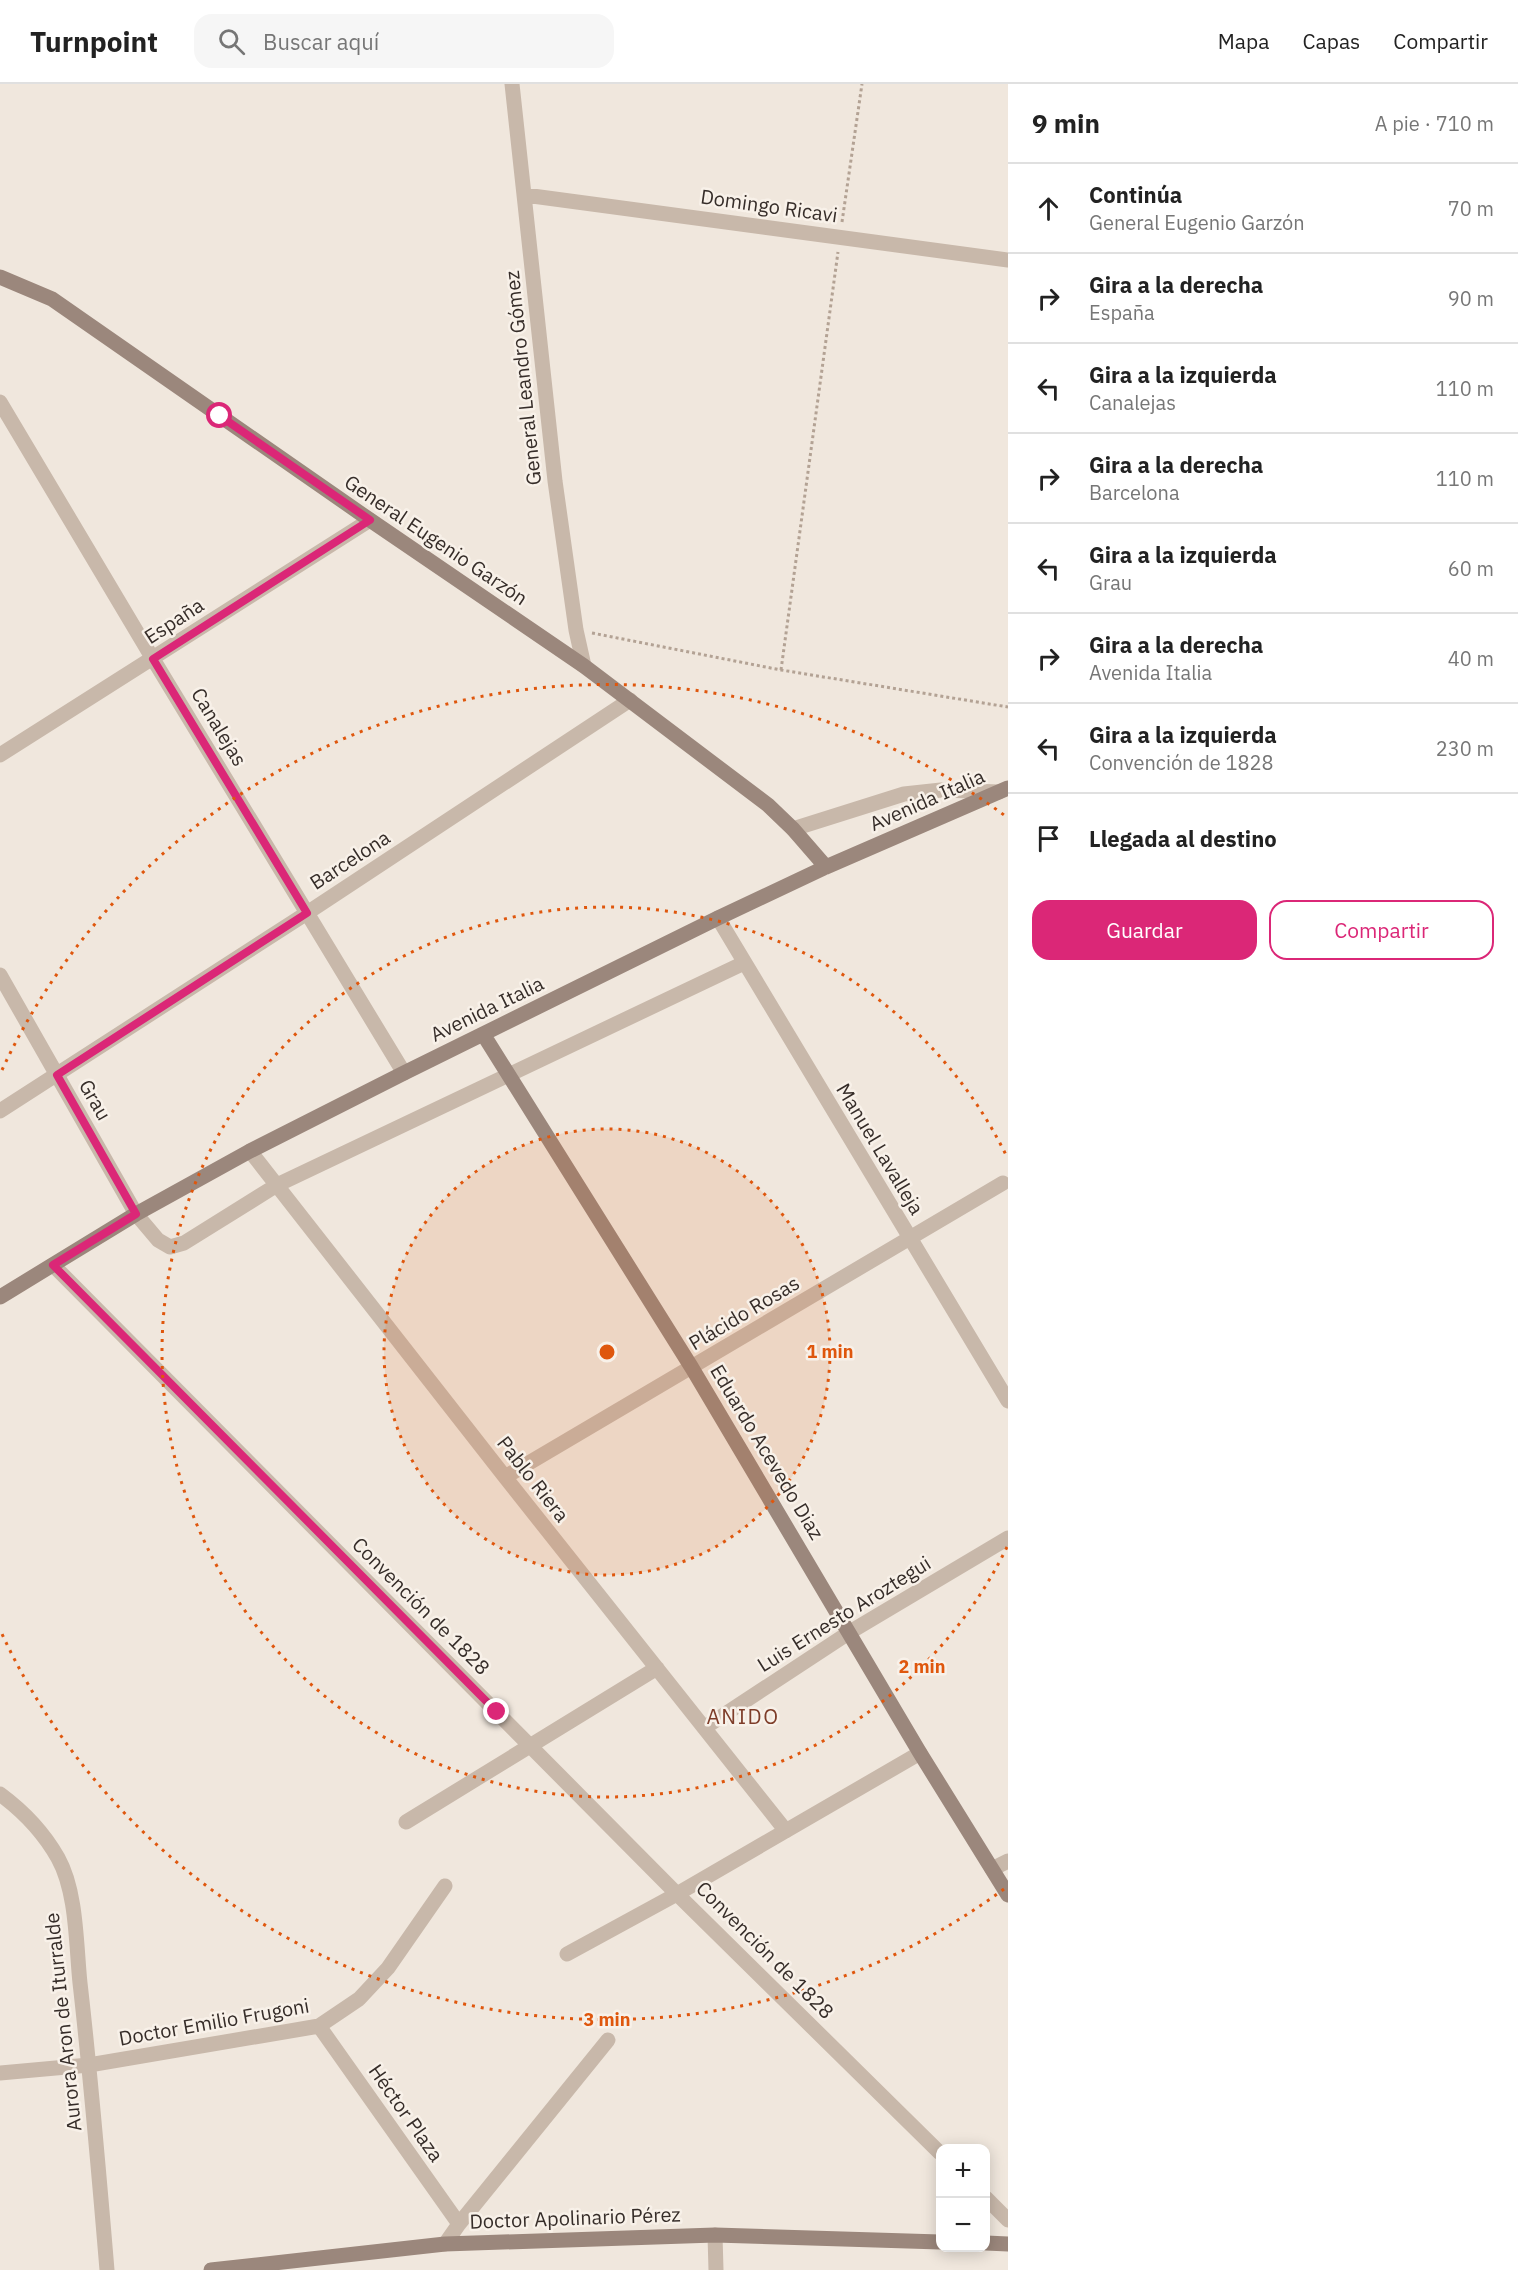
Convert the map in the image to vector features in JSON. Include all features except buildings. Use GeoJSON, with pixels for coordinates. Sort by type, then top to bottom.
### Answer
{"type":"FeatureCollection","features":[{"type":"Feature","properties":{"kind":"street","name":"General Leandro Gómez"},"geometry":{"type":"LineString","coordinates":[[512,84],[555,481],[576,630],[584,666]]}},
{"type":"Feature","properties":{"kind":"street","name":"Domingo Ricavi"},"geometry":{"type":"LineString","coordinates":[[525,195],[1008,260]]}},
{"type":"Feature","properties":{"kind":"street","name":"General Eugenio Garzón"},"geometry":{"type":"LineString","coordinates":[[0,277],[52,299],[584,666],[768,805],[793,829],[826,867]]}},
{"type":"Feature","properties":{"kind":"street","name":"Canalejas"},"geometry":{"type":"LineString","coordinates":[[0,402],[404,1073]]}},
{"type":"Feature","properties":{"kind":"street","name":"España"},"geometry":{"type":"LineString","coordinates":[[0,754],[370,520]]}},
{"type":"Feature","properties":{"kind":"street","name":"Barcelona"},"geometry":{"type":"LineString","coordinates":[[0,1111],[307,913],[630,700]]}},
{"type":"Feature","properties":{"kind":"street"},"geometry":{"type":"LineString","coordinates":[[793,829],[904,794],[941,790],[1003,790]]}},
{"type":"Feature","properties":{"kind":"street","name":"Avenida Italia"},"geometry":{"type":"LineString","coordinates":[[0,1297],[136,1214],[250,1151],[404,1073],[718,918],[826,867],[1003,790]]}},
{"type":"Feature","properties":{"kind":"street","name":"Manuel Lavalleja"},"geometry":{"type":"LineString","coordinates":[[718,918],[1008,1401]]}},
{"type":"Feature","properties":{"kind":"street"},"geometry":{"type":"LineString","coordinates":[[277,1185],[744,963]]}},
{"type":"Feature","properties":{"kind":"street","name":"Grau"},"geometry":{"type":"LineString","coordinates":[[0,975],[136,1214],[158,1240],[170,1246],[184,1243],[277,1185]]}},
{"type":"Feature","properties":{"kind":"street","name":"Eduardo Acevedo Diaz"},"geometry":{"type":"LineString","coordinates":[[483,1034],[692,1368],[920,1753],[1008,1896]]}},
{"type":"Feature","properties":{"kind":"street","name":"Pablo Riera"},"geometry":{"type":"LineString","coordinates":[[250,1151],[786,1831]]}},
{"type":"Feature","properties":{"kind":"street","name":"Plácido Rosas"},"geometry":{"type":"LineString","coordinates":[[505,1477],[1003,1183]]}},
{"type":"Feature","properties":{"kind":"street","name":"Convención de 1828"},"geometry":{"type":"LineString","coordinates":[[53,1265],[677,1894],[936,2149]]}},
{"type":"Feature","properties":{"kind":"street","name":"Luis Ernesto Aroztegui"},"geometry":{"type":"LineString","coordinates":[[704,1728],[850,1632],[1008,1538]]}},
{"type":"Feature","properties":{"kind":"street"},"geometry":{"type":"LineString","coordinates":[[405,1822],[657,1668]]}},
{"type":"Feature","properties":{"kind":"street"},"geometry":{"type":"LineString","coordinates":[[567,1954],[677,1894],[920,1753]]}},
{"type":"Feature","properties":{"kind":"street","name":"Aurora Aron de Iturralde"},"geometry":{"type":"LineString","coordinates":[[0,1794],[17,1807],[39,1831],[59,1859],[71,1893],[107,2270]]}},
{"type":"Feature","properties":{"kind":"street"},"geometry":{"type":"LineString","coordinates":[[992,1869],[1008,1861]]}},
{"type":"Feature","properties":{"kind":"street","name":"Doctor Emilio Frugoni"},"geometry":{"type":"LineString","coordinates":[[0,2073],[89,2065],[319,2026],[359,1999],[388,1968],[445,1886]]}},
{"type":"Feature","properties":{"kind":"street","name":"Héctor Plaza"},"geometry":{"type":"LineString","coordinates":[[319,2026],[459,2224]]}},
{"type":"Feature","properties":{"kind":"street"},"geometry":{"type":"LineString","coordinates":[[445,2244],[608,2040]]}},
{"type":"Feature","properties":{"kind":"street"},"geometry":{"type":"LineString","coordinates":[[990,2202],[1008,2220]]}},
{"type":"Feature","properties":{"kind":"street"},"geometry":{"type":"LineString","coordinates":[[715,2235],[716,2270]]}},
{"type":"Feature","properties":{"kind":"street","name":"Doctor Apolinario Pérez"},"geometry":{"type":"LineString","coordinates":[[211,2270],[445,2244],[715,2235],[936,2242]]}},
{"type":"Feature","properties":{"kind":"street"},"geometry":{"type":"LineString","coordinates":[[990,2243],[1008,2244]]}},
{"type":"Feature","properties":{"kind":"path"},"geometry":{"type":"LineString","coordinates":[[781,670],[862,84]]}},
{"type":"Feature","properties":{"kind":"path"},"geometry":{"type":"LineString","coordinates":[[576,630],[781,670],[1008,707]]}},
{"type":"Feature","properties":{"kind":"district","name":"ANIDO"},"geometry":{"type":"Point","coordinates":[743,1717]}},
{"type":"Feature","properties":{"kind":"route"},"geometry":{"type":"LineString","coordinates":[[220,416],[370,520],[153,659],[307,913],[57,1075],[136,1214],[53,1265],[497,1712]]}}]}
